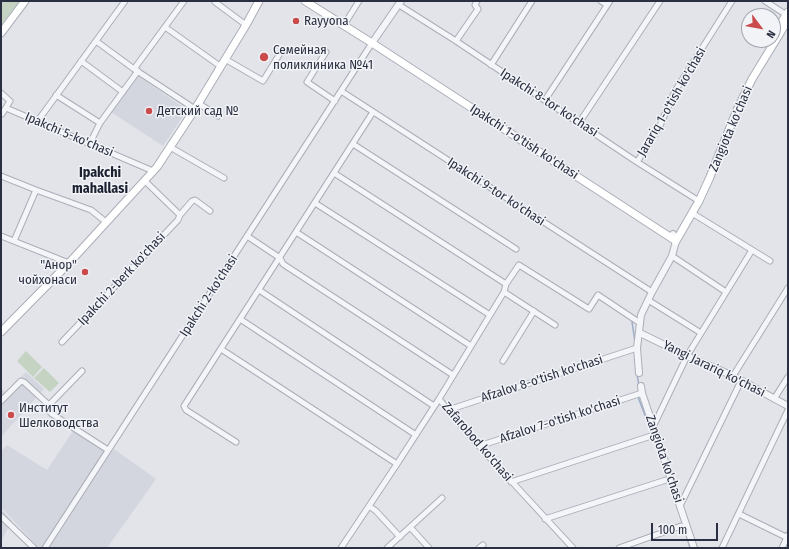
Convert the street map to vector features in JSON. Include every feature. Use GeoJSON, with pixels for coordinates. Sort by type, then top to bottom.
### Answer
{"type":"FeatureCollection","features":[{"type":"Feature","properties":{"kind":"main road"},"geometry":{"type":"LineString","coordinates":[[1,33],[25,1]]}},
{"type":"Feature","properties":{"kind":"main road"},"geometry":{"type":"LineString","coordinates":[[1,332],[69,263],[154,171],[196,106],[246,24],[258,1]]}},
{"type":"Feature","properties":{"kind":"main road"},"geometry":{"type":"LineString","coordinates":[[305,1],[345,24]]}},
{"type":"Feature","properties":{"kind":"main road"},"geometry":{"type":"LineString","coordinates":[[312,1],[345,24]]}},
{"type":"Feature","properties":{"kind":"main road"},"geometry":{"type":"LineString","coordinates":[[781,25],[788,15]]}},
{"type":"Feature","properties":{"kind":"main road","name":"Zangiota ko'chasi"},"geometry":{"type":"LineString","coordinates":[[674,237],[710,177],[737,110],[752,79],[788,15]]}},
{"type":"Feature","properties":{"kind":"main road","name":"Ipakchi 1-o'tish ko'chasi"},"geometry":{"type":"LineString","coordinates":[[345,24],[674,237]]}},
{"type":"Feature","properties":{"kind":"main road","name":"Zangiota ko'chasi"},"geometry":{"type":"LineString","coordinates":[[674,237],[692,213],[733,110],[749,77],[766,48]]}},
{"type":"Feature","properties":{"kind":"street"},"geometry":{"type":"LineString","coordinates":[[37,122],[125,1]]}},
{"type":"Feature","properties":{"kind":"street"},"geometry":{"type":"LineString","coordinates":[[90,143],[100,123],[123,92],[136,70],[184,1]]}},
{"type":"Feature","properties":{"kind":"street"},"geometry":{"type":"LineString","coordinates":[[345,24],[359,1]]}},
{"type":"Feature","properties":{"kind":"street"},"geometry":{"type":"LineString","coordinates":[[456,41],[478,9],[475,5],[477,1]]}},
{"type":"Feature","properties":{"kind":"street"},"geometry":{"type":"LineString","coordinates":[[491,65],[532,1]]}},
{"type":"Feature","properties":{"kind":"street"},"geometry":{"type":"LineString","coordinates":[[545,100],[609,3],[601,1]]}},
{"type":"Feature","properties":{"kind":"street"},"geometry":{"type":"LineString","coordinates":[[579,123],[660,1]]}},
{"type":"Feature","properties":{"kind":"street","name":"Jarariq 1-o'tish ko'chasi"},"geometry":{"type":"LineString","coordinates":[[637,162],[659,128],[675,91],[732,1]]}},
{"type":"Feature","properties":{"kind":"street"},"geometry":{"type":"LineString","coordinates":[[765,1],[788,15]]}},
{"type":"Feature","properties":{"kind":"street"},"geometry":{"type":"LineString","coordinates":[[215,2],[246,24]]}},
{"type":"Feature","properties":{"kind":"street"},"geometry":{"type":"LineString","coordinates":[[374,42],[400,3]]}},
{"type":"Feature","properties":{"kind":"street","name":"Ipakchi 8-tor ko'chasi"},"geometry":{"type":"LineString","coordinates":[[400,3],[637,162],[697,200]]}},
{"type":"Feature","properties":{"kind":"street"},"geometry":{"type":"LineString","coordinates":[[165,27],[220,66]]}},
{"type":"Feature","properties":{"kind":"street"},"geometry":{"type":"LineString","coordinates":[[96,41],[136,70],[196,106],[218,116]]}},
{"type":"Feature","properties":{"kind":"street","name":"Ipakchi 2-ko'chasi"},"geometry":{"type":"LineString","coordinates":[[45,548],[374,42]]}},
{"type":"Feature","properties":{"kind":"street"},"geometry":{"type":"LineString","coordinates":[[326,52],[307,82],[335,101]]}},
{"type":"Feature","properties":{"kind":"street"},"geometry":{"type":"LineString","coordinates":[[225,58],[263,81],[279,55]]}},
{"type":"Feature","properties":{"kind":"street"},"geometry":{"type":"LineString","coordinates":[[81,61],[123,92]]}},
{"type":"Feature","properties":{"kind":"street","name":"Ipakchi 9-tor ko'chasi"},"geometry":{"type":"LineString","coordinates":[[342,91],[652,292]]}},
{"type":"Feature","properties":{"kind":"street"},"geometry":{"type":"LineString","coordinates":[[1,93],[10,100],[1,114]]}},
{"type":"Feature","properties":{"kind":"street"},"geometry":{"type":"LineString","coordinates":[[56,96],[100,123]]}},
{"type":"Feature","properties":{"kind":"street","name":"Ipakchi 5-ko'chasi"},"geometry":{"type":"LineString","coordinates":[[6,108],[154,171]]}},
{"type":"Feature","properties":{"kind":"street"},"geometry":{"type":"LineString","coordinates":[[236,442],[184,408],[185,404],[373,112]]}},
{"type":"Feature","properties":{"kind":"street"},"geometry":{"type":"LineString","coordinates":[[353,144],[516,249]]}},
{"type":"Feature","properties":{"kind":"street"},"geometry":{"type":"LineString","coordinates":[[170,147],[224,178]]}},
{"type":"Feature","properties":{"kind":"street"},"geometry":{"type":"LineString","coordinates":[[334,173],[506,284]]}},
{"type":"Feature","properties":{"kind":"street"},"geometry":{"type":"LineString","coordinates":[[1,176],[91,210],[106,222]]}},
{"type":"Feature","properties":{"kind":"street"},"geometry":{"type":"LineString","coordinates":[[144,181],[180,215]]}},
{"type":"Feature","properties":{"kind":"street"},"geometry":{"type":"LineString","coordinates":[[14,241],[36,190]]}},
{"type":"Feature","properties":{"kind":"street","name":"Ipakchi 2-berk ko'chasi"},"geometry":{"type":"LineString","coordinates":[[62,342],[178,220],[180,215],[192,201],[194,200],[210,211]]}},
{"type":"Feature","properties":{"kind":"street"},"geometry":{"type":"LineString","coordinates":[[315,203],[490,315]]}},
{"type":"Feature","properties":{"kind":"street"},"geometry":{"type":"LineString","coordinates":[[692,213],[770,261]]}},
{"type":"Feature","properties":{"kind":"street"},"geometry":{"type":"LineString","coordinates":[[296,232],[471,346]]}},
{"type":"Feature","properties":{"kind":"street"},"geometry":{"type":"LineString","coordinates":[[1,236],[69,263]]}},
{"type":"Feature","properties":{"kind":"street"},"geometry":{"type":"LineString","coordinates":[[247,236],[280,258],[283,264],[453,375]]}},
{"type":"Feature","properties":{"kind":"street","name":"Zangiota ko'chasi"},"geometry":{"type":"LineString","coordinates":[[639,373],[637,348],[641,315],[674,252],[674,237]]}},
{"type":"Feature","properties":{"kind":"street"},"geometry":{"type":"LineString","coordinates":[[653,427],[687,356],[752,250]]}},
{"type":"Feature","properties":{"kind":"street"},"geometry":{"type":"LineString","coordinates":[[672,256],[726,292]]}},
{"type":"Feature","properties":{"kind":"street","name":"Zafarobod ko'chasi"},"geometry":{"type":"LineString","coordinates":[[573,548],[511,482],[439,399],[504,292],[506,284],[519,265],[589,309],[598,295],[640,322]]}},
{"type":"Feature","properties":{"kind":"street"},"geometry":{"type":"LineString","coordinates":[[733,376],[788,288]]}},
{"type":"Feature","properties":{"kind":"street"},"geometry":{"type":"LineString","coordinates":[[259,290],[434,406]]}},
{"type":"Feature","properties":{"kind":"street"},"geometry":{"type":"LineString","coordinates":[[504,292],[555,325]]}},
{"type":"Feature","properties":{"kind":"street"},"geometry":{"type":"LineString","coordinates":[[648,300],[701,333]]}},
{"type":"Feature","properties":{"kind":"street"},"geometry":{"type":"LineString","coordinates":[[503,361],[534,311]]}},
{"type":"Feature","properties":{"kind":"street"},"geometry":{"type":"LineString","coordinates":[[240,319],[416,435]]}},
{"type":"Feature","properties":{"kind":"street","name":"Yangi Jarariq ko'chasi"},"geometry":{"type":"LineString","coordinates":[[640,333],[733,376],[788,406]]}},
{"type":"Feature","properties":{"kind":"street","name":"Afzalov 8-o'tish ko'chasi"},"geometry":{"type":"LineString","coordinates":[[448,410],[637,348]]}},
{"type":"Feature","properties":{"kind":"street"},"geometry":{"type":"LineString","coordinates":[[221,349],[397,464]]}},
{"type":"Feature","properties":{"kind":"street"},"geometry":{"type":"LineString","coordinates":[[82,371],[49,405],[49,411],[108,450]]}},
{"type":"Feature","properties":{"kind":"street"},"geometry":{"type":"LineString","coordinates":[[774,399],[788,377]]}},
{"type":"Feature","properties":{"kind":"street"},"geometry":{"type":"LineString","coordinates":[[1,401],[20,381],[22,381],[49,405]]}},
{"type":"Feature","properties":{"kind":"street"},"geometry":{"type":"LineString","coordinates":[[680,506],[741,381]]}},
{"type":"Feature","properties":{"kind":"street","name":"Zangiota ko'chasi"},"geometry":{"type":"LineString","coordinates":[[641,386],[653,427],[694,548]]}},
{"type":"Feature","properties":{"kind":"street","name":"Afzalov 7-o'tish ko'chasi"},"geometry":{"type":"LineString","coordinates":[[479,446],[642,393]]}},
{"type":"Feature","properties":{"kind":"street"},"geometry":{"type":"LineString","coordinates":[[341,548],[439,399]]}},
{"type":"Feature","properties":{"kind":"street"},"geometry":{"type":"LineString","coordinates":[[722,548],[788,410]]}},
{"type":"Feature","properties":{"kind":"street"},"geometry":{"type":"LineString","coordinates":[[511,482],[651,436]]}},
{"type":"Feature","properties":{"kind":"street"},"geometry":{"type":"LineString","coordinates":[[545,519],[666,480]]}},
{"type":"Feature","properties":{"kind":"street"},"geometry":{"type":"LineString","coordinates":[[388,548],[442,498]]}},
{"type":"Feature","properties":{"kind":"street"},"geometry":{"type":"LineString","coordinates":[[369,506],[376,511],[400,537]]}},
{"type":"Feature","properties":{"kind":"street"},"geometry":{"type":"LineString","coordinates":[[739,514],[788,537],[782,548]]}},
{"type":"Feature","properties":{"kind":"street"},"geometry":{"type":"LineString","coordinates":[[1,516],[34,548]]}},
{"type":"Feature","properties":{"kind":"street"},"geometry":{"type":"LineString","coordinates":[[618,548],[681,526]]}},
{"type":"Feature","properties":{"kind":"street"},"geometry":{"type":"LineString","coordinates":[[410,528],[429,548]]}},
{"type":"Feature","properties":{"kind":"shaded area","name":"Детский сад №"},"geometry":{"type":"Polygon","coordinates":[[[138,76],[187,110],[163,146],[111,112],[138,76]]]}},
{"type":"Feature","properties":{"kind":"shaded area","name":"Институт Шелководства"},"geometry":{"type":"Polygon","coordinates":[[[26,372],[44,389],[1,437],[1,388],[6,393],[26,372]]]}},
{"type":"Feature","properties":{"kind":"shaded area"},"geometry":{"type":"Polygon","coordinates":[[[73,431],[110,454],[114,449],[156,479],[107,548],[39,548],[1,507],[1,451],[7,445],[47,470],[73,431]]]}},
{"type":"Feature","properties":{"kind":"shaded area"},"geometry":{"type":"Polygon","coordinates":[[[1,509],[12,521],[1,541],[1,509]]]}},
{"type":"Feature","properties":{"kind":"green space"},"geometry":{"type":"Polygon","coordinates":[[[1,1],[20,1],[1,25],[1,1]]]}},
{"type":"Feature","properties":{"kind":"green space"},"geometry":{"type":"Polygon","coordinates":[[[26,351],[42,367],[33,377],[17,361],[26,351]]]}},
{"type":"Feature","properties":{"kind":"green space"},"geometry":{"type":"Polygon","coordinates":[[[44,368],[59,383],[50,392],[34,378],[44,368]]]}},
{"type":"Feature","properties":{"kind":"waterway"},"geometry":{"type":"LineString","coordinates":[[632,322],[635,342]]}},
{"type":"Feature","properties":{"kind":"waterway"},"geometry":{"type":"LineString","coordinates":[[637,374],[639,386]]}},
{"type":"Feature","properties":{"kind":"waterway"},"geometry":{"type":"LineString","coordinates":[[638,397],[658,449]]}},
{"type":"Feature","properties":{"kind":"waterway"},"geometry":{"type":"LineString","coordinates":[[686,533],[690,548]]}},
{"type":"Feature","properties":{"kind":"place","name":"Rayyona"},"geometry":{"type":"Point","coordinates":[296,21]}},
{"type":"Feature","properties":{"kind":"place","name":"Семейная поликлиника №41"},"geometry":{"type":"Point","coordinates":[264,57]}},
{"type":"Feature","properties":{"kind":"place","name":"Детский сад №"},"geometry":{"type":"Point","coordinates":[149,111]}},
{"type":"Feature","properties":{"kind":"place","name":"\"Анор\" чойхонаси"},"geometry":{"type":"Point","coordinates":[85,272]}},
{"type":"Feature","properties":{"kind":"place","name":"Институт Шелководства"},"geometry":{"type":"Point","coordinates":[11,415]}},
{"type":"Feature","properties":{"kind":"district","name":"Ipakchi mahallasi"},"geometry":{"type":"Point","coordinates":[100,182]}}]}
